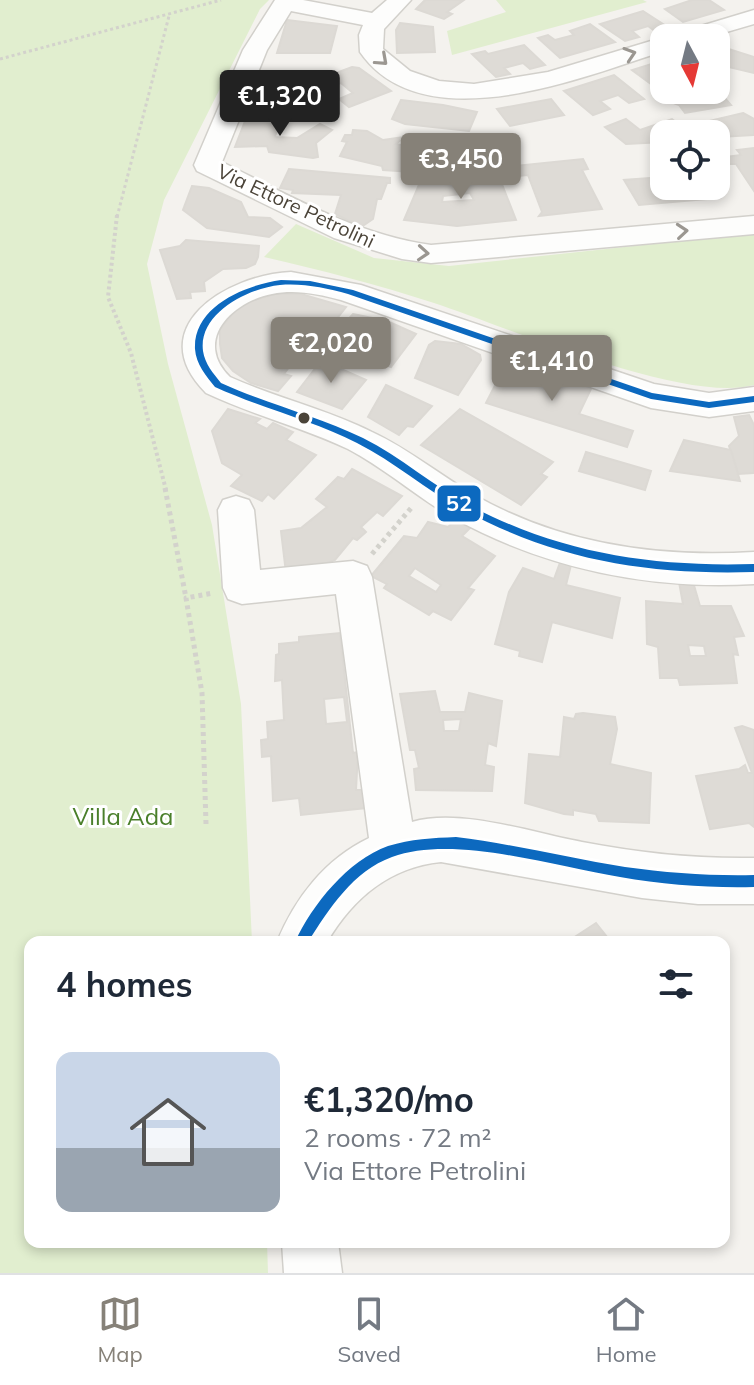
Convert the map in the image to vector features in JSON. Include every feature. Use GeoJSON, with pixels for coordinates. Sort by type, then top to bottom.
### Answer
{"type":"FeatureCollection","features":[{"type":"Feature","properties":{"kind":"street"},"geometry":{"type":"LineString","coordinates":[[400,0],[376,21],[369,43],[372,52],[412,79],[463,91],[492,91],[527,85],[650,47]]}},
{"type":"Feature","properties":{"kind":"street"},"geometry":{"type":"LineString","coordinates":[[748,0],[754,6]]}},
{"type":"Feature","properties":{"kind":"street"},"geometry":{"type":"LineString","coordinates":[[286,2],[376,21]]}},
{"type":"Feature","properties":{"kind":"street","name":"Via Ettore Petrolini"},"geometry":{"type":"LineString","coordinates":[[286,2],[255,50],[207,165],[277,199],[384,246],[431,254],[754,225]]}},
{"type":"Feature","properties":{"kind":"street"},"geometry":{"type":"LineString","coordinates":[[730,24],[754,17]]}},
{"type":"Feature","properties":{"kind":"street"},"geometry":{"type":"LineString","coordinates":[[754,399],[709,405],[651,396],[365,297],[312,283],[259,286],[232,298],[209,316],[197,348],[204,370],[213,382],[361,441],[431,485],[514,531],[583,554],[678,569],[754,568]]}},
{"type":"Feature","properties":{"kind":"street"},"geometry":{"type":"LineString","coordinates":[[236,510],[242,588],[353,577],[394,851]]}},
{"type":"Feature","properties":{"kind":"street"},"geometry":{"type":"LineString","coordinates":[[304,936],[312,920],[336,890],[358,871],[394,851],[441,840],[654,876],[754,881]]}},
{"type":"Feature","properties":{"kind":"street"},"geometry":{"type":"LineString","coordinates":[[311,1248],[313,1273]]}},
{"type":"Feature","properties":{"kind":"path"},"geometry":{"type":"LineString","coordinates":[[0,59],[221,0]]}},
{"type":"Feature","properties":{"kind":"path"},"geometry":{"type":"LineString","coordinates":[[169,16],[113,231],[108,297],[131,353],[169,503],[202,693],[206,824]]}},
{"type":"Feature","properties":{"kind":"path"},"geometry":{"type":"LineString","coordinates":[[353,577],[431,485]]}},
{"type":"Feature","properties":{"kind":"path"},"geometry":{"type":"LineString","coordinates":[[186,598],[242,588]]}},
{"type":"Feature","properties":{"kind":"green space","name":"Villa Ada"},"geometry":{"type":"Polygon","coordinates":[[[0,0],[269,0],[260,9],[164,200],[147,264],[168,364],[212,525],[241,704],[252,936],[24,936],[24,1248],[267,1248],[268,1273],[0,1273],[0,0]]]}},
{"type":"Feature","properties":{"kind":"green space"},"geometry":{"type":"Polygon","coordinates":[[[496,0],[647,2],[452,55],[447,31],[506,12],[496,0]]]}},
{"type":"Feature","properties":{"kind":"green space"},"geometry":{"type":"Polygon","coordinates":[[[296,224],[374,258],[449,266],[754,233],[754,385],[723,388],[685,384],[641,374],[413,296],[264,257],[296,224]]]}},
{"type":"Feature","properties":{"kind":"building"},"geometry":{"type":"Polygon","coordinates":[[[425,0],[464,0],[447,12],[452,14],[444,19],[416,9],[425,0]]]}},
{"type":"Feature","properties":{"kind":"building"},"geometry":{"type":"Polygon","coordinates":[[[692,0],[709,0],[724,10],[683,22],[665,9],[692,0]]]}},
{"type":"Feature","properties":{"kind":"building"},"geometry":{"type":"Polygon","coordinates":[[[643,11],[663,24],[650,24],[650,28],[632,31],[639,37],[625,41],[600,24],[643,11]]]}},
{"type":"Feature","properties":{"kind":"building"},"geometry":{"type":"Polygon","coordinates":[[[287,20],[337,26],[330,53],[277,53],[287,20]]]}},
{"type":"Feature","properties":{"kind":"building"},"geometry":{"type":"Polygon","coordinates":[[[400,23],[433,27],[435,52],[397,53],[396,30],[400,23]]]}},
{"type":"Feature","properties":{"kind":"building"},"geometry":{"type":"Polygon","coordinates":[[[590,24],[615,42],[560,58],[538,38],[548,35],[555,40],[574,35],[570,31],[590,24]]]}},
{"type":"Feature","properties":{"kind":"building"},"geometry":{"type":"Polygon","coordinates":[[[524,45],[545,65],[530,69],[523,63],[504,68],[510,74],[496,77],[472,54],[485,51],[488,54],[524,45]]]}},
{"type":"Feature","properties":{"kind":"building"},"geometry":{"type":"Polygon","coordinates":[[[730,49],[754,57],[754,73],[730,67],[730,49]]]}},
{"type":"Feature","properties":{"kind":"building"},"geometry":{"type":"Polygon","coordinates":[[[650,64],[650,83],[632,70],[650,64]]]}},
{"type":"Feature","properties":{"kind":"building"},"geometry":{"type":"Polygon","coordinates":[[[352,67],[359,68],[391,91],[349,107],[339,99],[353,93],[341,83],[324,89],[314,81],[352,67]]]}},
{"type":"Feature","properties":{"kind":"building"},"geometry":{"type":"Polygon","coordinates":[[[614,75],[644,99],[629,103],[618,95],[600,101],[610,109],[593,115],[564,91],[614,75]]]}},
{"type":"Feature","properties":{"kind":"building"},"geometry":{"type":"Polygon","coordinates":[[[551,99],[564,115],[510,126],[497,109],[551,99]]]}},
{"type":"Feature","properties":{"kind":"building"},"geometry":{"type":"Polygon","coordinates":[[[401,100],[477,112],[469,131],[405,124],[392,119],[401,100]]]}},
{"type":"Feature","properties":{"kind":"building"},"geometry":{"type":"Polygon","coordinates":[[[676,104],[731,105],[685,113],[676,104]]]}},
{"type":"Feature","properties":{"kind":"building"},"geometry":{"type":"Polygon","coordinates":[[[743,113],[754,119],[754,135],[730,136],[730,120],[714,120],[743,113]]]}},
{"type":"Feature","properties":{"kind":"building"},"geometry":{"type":"Polygon","coordinates":[[[247,116],[280,119],[275,137],[297,138],[320,124],[332,130],[316,143],[318,157],[313,158],[269,152],[267,146],[235,147],[247,116]]]}},
{"type":"Feature","properties":{"kind":"building"},"geometry":{"type":"Polygon","coordinates":[[[626,119],[640,130],[650,127],[650,143],[626,144],[605,127],[626,119]]]}},
{"type":"Feature","properties":{"kind":"building"},"geometry":{"type":"Polygon","coordinates":[[[353,130],[367,131],[383,140],[404,137],[396,144],[406,146],[406,153],[411,153],[412,172],[383,170],[382,166],[340,156],[347,142],[342,141],[345,135],[352,135],[353,130]]]}},
{"type":"Feature","properties":{"kind":"building"},"geometry":{"type":"Polygon","coordinates":[[[494,142],[501,157],[430,164],[430,156],[425,153],[434,145],[471,146],[494,142]]]}},
{"type":"Feature","properties":{"kind":"building"},"geometry":{"type":"Polygon","coordinates":[[[754,148],[754,191],[736,164],[730,164],[730,156],[741,155],[737,150],[754,148]]]}},
{"type":"Feature","properties":{"kind":"building"},"geometry":{"type":"Polygon","coordinates":[[[583,159],[588,169],[582,170],[602,209],[539,216],[542,212],[528,175],[518,176],[514,166],[583,159]]]}},
{"type":"Feature","properties":{"kind":"building"},"geometry":{"type":"Polygon","coordinates":[[[289,169],[390,178],[390,183],[387,183],[381,199],[377,199],[373,219],[361,227],[335,214],[341,195],[292,193],[293,190],[280,188],[289,169]]]}},
{"type":"Feature","properties":{"kind":"building"},"geometry":{"type":"Polygon","coordinates":[[[498,174],[516,220],[457,226],[404,220],[421,180],[498,174]],[[470,193],[443,196],[442,202],[474,200],[470,193]]]}},
{"type":"Feature","properties":{"kind":"building"},"geometry":{"type":"Polygon","coordinates":[[[650,178],[650,200],[697,200],[639,205],[624,180],[650,178]]]}},
{"type":"Feature","properties":{"kind":"building"},"geometry":{"type":"Polygon","coordinates":[[[192,186],[209,188],[241,202],[248,217],[270,218],[282,227],[269,237],[207,228],[183,210],[192,186]]]}},
{"type":"Feature","properties":{"kind":"building"},"geometry":{"type":"Polygon","coordinates":[[[186,240],[259,246],[258,257],[255,264],[246,268],[223,269],[204,282],[205,291],[190,292],[191,298],[177,299],[160,250],[180,246],[186,240]]]}},
{"type":"Feature","properties":{"kind":"building"},"geometry":{"type":"Polygon","coordinates":[[[275,294],[301,294],[346,307],[319,341],[291,332],[290,336],[294,337],[285,342],[287,348],[298,355],[284,374],[291,376],[278,391],[251,383],[233,371],[222,358],[220,344],[220,329],[234,312],[251,301],[275,294]]]}},
{"type":"Feature","properties":{"kind":"building"},"geometry":{"type":"Polygon","coordinates":[[[353,314],[387,321],[416,334],[391,367],[333,347],[341,327],[353,314]]]}},
{"type":"Feature","properties":{"kind":"building"},"geometry":{"type":"Polygon","coordinates":[[[435,341],[461,344],[480,355],[481,360],[458,395],[415,378],[429,345],[435,341]]]}},
{"type":"Feature","properties":{"kind":"building"},"geometry":{"type":"Polygon","coordinates":[[[325,362],[366,380],[342,409],[297,392],[317,366],[325,362]]]}},
{"type":"Feature","properties":{"kind":"building"},"geometry":{"type":"Polygon","coordinates":[[[506,364],[591,389],[579,414],[633,431],[627,447],[486,403],[506,364]]]}},
{"type":"Feature","properties":{"kind":"building"},"geometry":{"type":"Polygon","coordinates":[[[386,385],[432,406],[413,427],[407,426],[399,435],[368,417],[386,385]]]}},
{"type":"Feature","properties":{"kind":"building"},"geometry":{"type":"Polygon","coordinates":[[[228,409],[260,419],[255,423],[267,429],[273,423],[293,432],[286,440],[316,455],[274,499],[268,494],[262,501],[231,486],[242,475],[222,463],[212,431],[228,409]]]}},
{"type":"Feature","properties":{"kind":"building"},"geometry":{"type":"Polygon","coordinates":[[[460,409],[553,462],[541,474],[547,477],[521,505],[421,445],[460,409]]]}},
{"type":"Feature","properties":{"kind":"building"},"geometry":{"type":"Polygon","coordinates":[[[749,415],[754,425],[754,473],[738,474],[729,446],[739,436],[734,417],[749,415]]]}},
{"type":"Feature","properties":{"kind":"building"},"geometry":{"type":"Polygon","coordinates":[[[684,440],[731,450],[740,481],[670,471],[684,440]]]}},
{"type":"Feature","properties":{"kind":"building"},"geometry":{"type":"Polygon","coordinates":[[[586,452],[651,471],[645,490],[579,471],[586,452]]]}},
{"type":"Feature","properties":{"kind":"building"},"geometry":{"type":"Polygon","coordinates":[[[352,469],[402,496],[383,516],[377,512],[361,527],[366,532],[357,540],[353,538],[335,560],[327,563],[327,569],[286,573],[281,531],[301,528],[327,507],[316,499],[338,477],[344,479],[352,469]]]}},
{"type":"Feature","properties":{"kind":"building"},"geometry":{"type":"Polygon","coordinates":[[[457,519],[471,527],[462,536],[495,556],[468,588],[474,590],[451,620],[433,611],[429,615],[384,588],[387,584],[371,576],[404,536],[417,538],[428,522],[448,527],[457,519]],[[415,568],[409,576],[436,592],[441,585],[415,568]]]}},
{"type":"Feature","properties":{"kind":"building"},"geometry":{"type":"Polygon","coordinates":[[[561,560],[571,565],[566,585],[620,598],[612,638],[552,622],[542,662],[519,656],[520,651],[495,644],[509,592],[523,568],[554,579],[561,560]]]}},
{"type":"Feature","properties":{"kind":"building"},"geometry":{"type":"Polygon","coordinates":[[[679,582],[693,582],[700,606],[731,606],[744,636],[734,637],[738,655],[733,654],[737,683],[680,685],[678,678],[660,678],[658,647],[647,644],[646,601],[683,604],[679,582]],[[688,645],[690,656],[706,656],[704,646],[688,645]]]}},
{"type":"Feature","properties":{"kind":"building"},"geometry":{"type":"Polygon","coordinates":[[[340,633],[353,753],[358,752],[356,790],[364,790],[366,808],[301,815],[299,798],[273,801],[271,756],[262,757],[261,740],[268,739],[267,722],[284,720],[282,680],[275,681],[279,644],[299,642],[299,637],[340,633]],[[344,697],[324,699],[326,724],[347,722],[344,697]]]}},
{"type":"Feature","properties":{"kind":"building"},"geometry":{"type":"Polygon","coordinates":[[[435,691],[440,712],[465,712],[469,693],[502,701],[496,746],[488,743],[485,765],[494,767],[492,791],[416,790],[414,769],[419,768],[415,750],[410,750],[400,694],[435,691]],[[461,719],[443,720],[444,731],[459,731],[461,719]]]}},
{"type":"Feature","properties":{"kind":"building"},"geometry":{"type":"Polygon","coordinates":[[[576,714],[615,717],[617,729],[610,764],[651,773],[649,823],[599,821],[596,814],[573,810],[573,815],[564,814],[525,803],[529,754],[560,757],[564,717],[574,719],[576,714]]]}},
{"type":"Feature","properties":{"kind":"building"},"geometry":{"type":"Polygon","coordinates":[[[742,726],[754,730],[754,827],[749,823],[710,829],[696,776],[739,769],[745,765],[748,773],[752,773],[735,728],[742,726]]]}},
{"type":"Feature","properties":{"kind":"building"},"geometry":{"type":"Polygon","coordinates":[[[596,923],[606,936],[576,936],[596,923]]]}},
{"type":"Feature","properties":{"kind":"transit line","name":"52"},"geometry":{"type":"LineString","coordinates":[[754,399],[709,405],[651,396],[350,292],[310,284],[271,284],[234,297],[207,321],[200,335],[199,351],[204,368],[218,385],[359,440],[453,500],[501,525],[535,539],[606,559],[679,568],[754,568]]}},
{"type":"Feature","properties":{"kind":"transit line","name":"52"},"geometry":{"type":"LineString","coordinates":[[305,936],[329,899],[358,870],[388,852],[421,844],[456,843],[494,848],[666,878],[754,881]]}}]}
